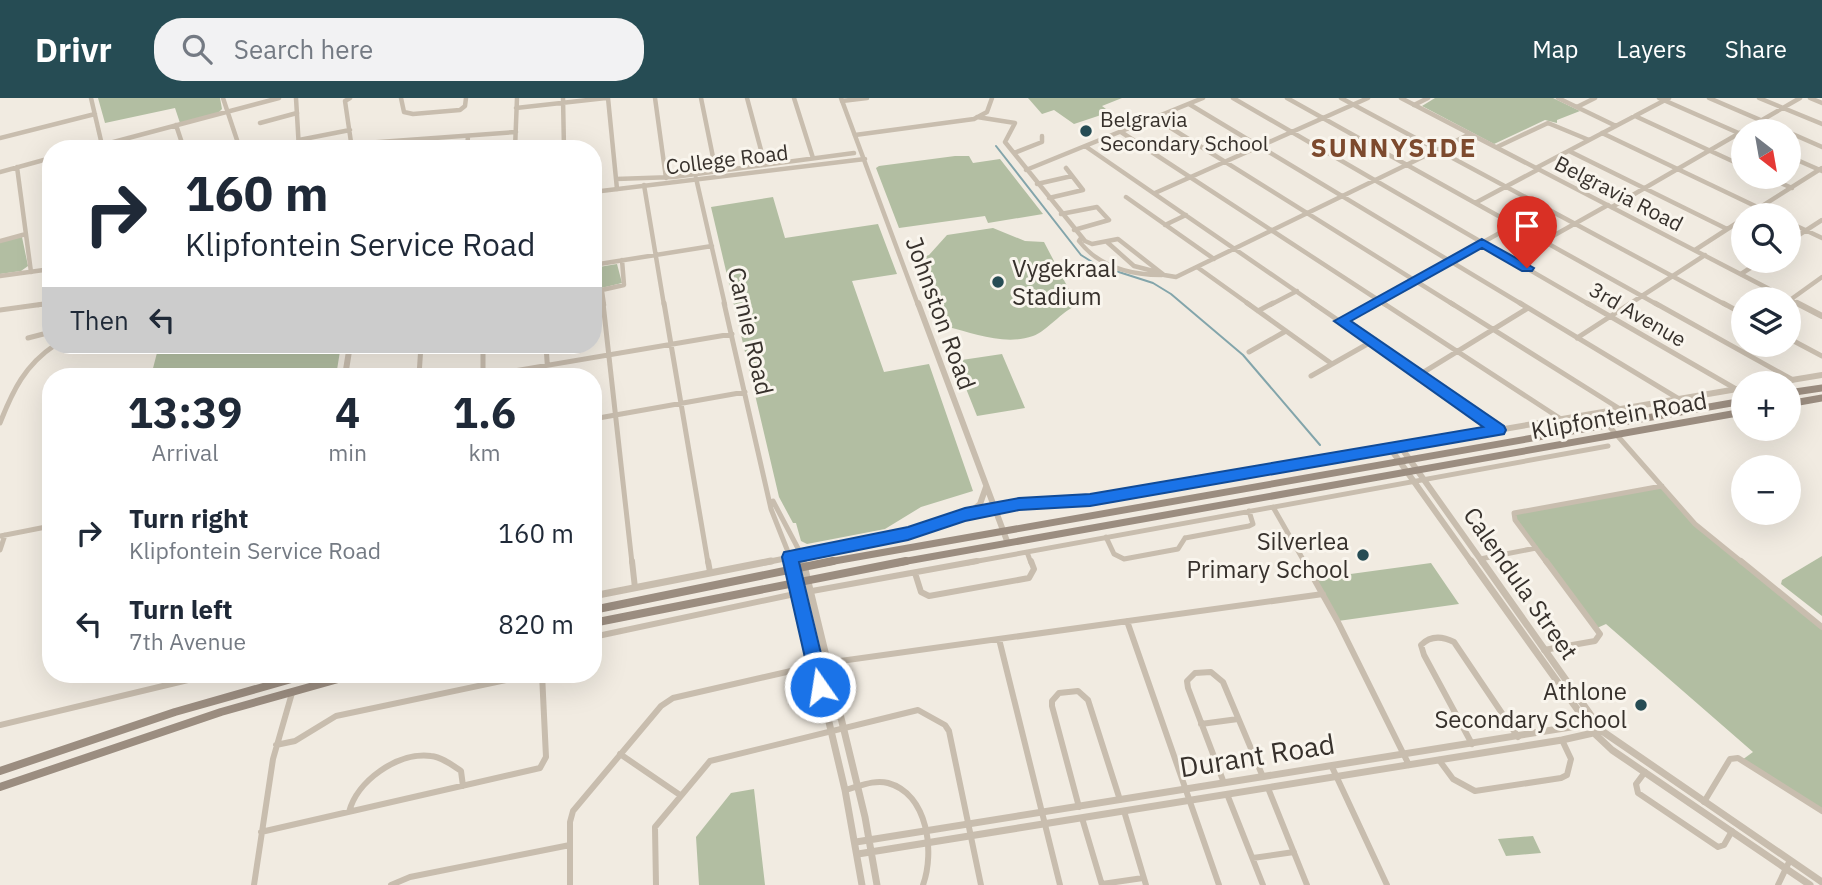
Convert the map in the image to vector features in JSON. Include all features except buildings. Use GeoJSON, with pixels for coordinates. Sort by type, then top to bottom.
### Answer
{"type":"FeatureCollection","features":[{"type":"Feature","properties":{"kind":"main road"},"geometry":{"type":"LineString","coordinates":[[1801,391],[1822,388]]}},
{"type":"Feature","properties":{"kind":"main road"},"geometry":{"type":"LineString","coordinates":[[1801,402],[1822,398]]}},
{"type":"Feature","properties":{"kind":"main road","name":"Klipfontein Road"},"geometry":{"type":"LineString","coordinates":[[602,608],[804,566],[1731,403]]}},
{"type":"Feature","properties":{"kind":"main road","name":"Klipfontein Road"},"geometry":{"type":"LineString","coordinates":[[602,621],[1007,541],[1731,414]]}},
{"type":"Feature","properties":{"kind":"main road"},"geometry":{"type":"LineString","coordinates":[[0,771],[175,712],[272,683]]}},
{"type":"Feature","properties":{"kind":"main road"},"geometry":{"type":"LineString","coordinates":[[0,787],[321,683]]}},
{"type":"Feature","properties":{"kind":"street"},"geometry":{"type":"LineString","coordinates":[[92,98],[101,140]]}},
{"type":"Feature","properties":{"kind":"street"},"geometry":{"type":"LineString","coordinates":[[223,98],[237,140]]}},
{"type":"Feature","properties":{"kind":"street"},"geometry":{"type":"LineString","coordinates":[[121,140],[279,98]]}},
{"type":"Feature","properties":{"kind":"street"},"geometry":{"type":"LineString","coordinates":[[296,98],[299,140],[350,130]]}},
{"type":"Feature","properties":{"kind":"street"},"geometry":{"type":"LineString","coordinates":[[401,98],[404,112],[412,114],[460,110],[465,106],[466,98]]}},
{"type":"Feature","properties":{"kind":"street"},"geometry":{"type":"LineString","coordinates":[[516,140],[517,98]]}},
{"type":"Feature","properties":{"kind":"street"},"geometry":{"type":"LineString","coordinates":[[516,108],[607,98],[617,189]]}},
{"type":"Feature","properties":{"kind":"street"},"geometry":{"type":"LineString","coordinates":[[655,98],[666,178]]}},
{"type":"Feature","properties":{"kind":"street"},"geometry":{"type":"LineString","coordinates":[[701,98],[716,172]]}},
{"type":"Feature","properties":{"kind":"street"},"geometry":{"type":"LineString","coordinates":[[747,98],[765,165]]}},
{"type":"Feature","properties":{"kind":"street"},"geometry":{"type":"LineString","coordinates":[[794,98],[813,158]]}},
{"type":"Feature","properties":{"kind":"street"},"geometry":{"type":"LineString","coordinates":[[841,100],[867,98]]}},
{"type":"Feature","properties":{"kind":"street"},"geometry":{"type":"LineString","coordinates":[[855,135],[977,117],[987,112],[992,98]]}},
{"type":"Feature","properties":{"kind":"street","name":"3rd Avenue"},"geometry":{"type":"LineString","coordinates":[[1233,98],[1731,384]]}},
{"type":"Feature","properties":{"kind":"street"},"geometry":{"type":"LineString","coordinates":[[1287,98],[1777,371]]}},
{"type":"Feature","properties":{"kind":"street"},"geometry":{"type":"LineString","coordinates":[[1341,98],[1731,307]]}},
{"type":"Feature","properties":{"kind":"street"},"geometry":{"type":"LineString","coordinates":[[1155,193],[1368,98]]}},
{"type":"Feature","properties":{"kind":"street","name":"Belgravia Road"},"geometry":{"type":"LineString","coordinates":[[1401,98],[1766,287]]}},
{"type":"Feature","properties":{"kind":"street"},"geometry":{"type":"LineString","coordinates":[[1414,105],[1429,98]]}},
{"type":"Feature","properties":{"kind":"street"},"geometry":{"type":"LineString","coordinates":[[1558,98],[1616,125]]}},
{"type":"Feature","properties":{"kind":"street"},"geometry":{"type":"LineString","coordinates":[[1577,107],[1595,98]]}},
{"type":"Feature","properties":{"kind":"street"},"geometry":{"type":"LineString","coordinates":[[1709,98],[1756,119]]}},
{"type":"Feature","properties":{"kind":"street"},"geometry":{"type":"LineString","coordinates":[[1759,98],[1822,124]]}},
{"type":"Feature","properties":{"kind":"street"},"geometry":{"type":"LineString","coordinates":[[1764,119],[1800,98]]}},
{"type":"Feature","properties":{"kind":"street"},"geometry":{"type":"LineString","coordinates":[[1810,98],[1822,103]]}},
{"type":"Feature","properties":{"kind":"street"},"geometry":{"type":"LineString","coordinates":[[348,99],[351,140]]}},
{"type":"Feature","properties":{"kind":"street"},"geometry":{"type":"LineString","coordinates":[[1026,170],[1200,99]]}},
{"type":"Feature","properties":{"kind":"street"},"geometry":{"type":"LineString","coordinates":[[1475,203],[1664,99],[1731,129]]}},
{"type":"Feature","properties":{"kind":"street","name":"Johnston Road"},"geometry":{"type":"LineString","coordinates":[[841,100],[1007,541]]}},
{"type":"Feature","properties":{"kind":"street"},"geometry":{"type":"LineString","coordinates":[[563,101],[564,140]]}},
{"type":"Feature","properties":{"kind":"street"},"geometry":{"type":"LineString","coordinates":[[1189,104],[1679,399]]}},
{"type":"Feature","properties":{"kind":"street"},"geometry":{"type":"LineString","coordinates":[[260,123],[297,113]]}},
{"type":"Feature","properties":{"kind":"street"},"geometry":{"type":"LineString","coordinates":[[0,138],[95,114]]}},
{"type":"Feature","properties":{"kind":"street"},"geometry":{"type":"LineString","coordinates":[[1634,116],[1731,160]]}},
{"type":"Feature","properties":{"kind":"street"},"geometry":{"type":"LineString","coordinates":[[977,117],[986,121],[998,119],[1015,122],[1004,140],[1081,238],[1091,244],[1121,240],[1162,273]]}},
{"type":"Feature","properties":{"kind":"street"},"geometry":{"type":"LineString","coordinates":[[1155,118],[1620,409]]}},
{"type":"Feature","properties":{"kind":"street"},"geometry":{"type":"LineString","coordinates":[[1497,147],[1550,123],[1589,140]]}},
{"type":"Feature","properties":{"kind":"street"},"geometry":{"type":"LineString","coordinates":[[176,125],[181,140]]}},
{"type":"Feature","properties":{"kind":"street"},"geometry":{"type":"LineString","coordinates":[[422,140],[516,132]]}},
{"type":"Feature","properties":{"kind":"street"},"geometry":{"type":"LineString","coordinates":[[1121,132],[1561,419]]}},
{"type":"Feature","properties":{"kind":"street"},"geometry":{"type":"LineString","coordinates":[[1602,133],[1749,203]]}},
{"type":"Feature","properties":{"kind":"street"},"geometry":{"type":"LineString","coordinates":[[1107,242],[1134,266],[1176,277],[1470,134]]}},
{"type":"Feature","properties":{"kind":"street"},"geometry":{"type":"LineString","coordinates":[[468,136],[468,140]]}},
{"type":"Feature","properties":{"kind":"street"},"geometry":{"type":"LineString","coordinates":[[1014,153],[1042,142],[1042,136]]}},
{"type":"Feature","properties":{"kind":"street"},"geometry":{"type":"LineString","coordinates":[[1801,138],[1822,147]]}},
{"type":"Feature","properties":{"kind":"street"},"geometry":{"type":"LineString","coordinates":[[1544,242],[1731,139]]}},
{"type":"Feature","properties":{"kind":"street"},"geometry":{"type":"LineString","coordinates":[[1085,146],[1498,430]]}},
{"type":"Feature","properties":{"kind":"street"},"geometry":{"type":"LineString","coordinates":[[1569,150],[1727,229]]}},
{"type":"Feature","properties":{"kind":"street"},"geometry":{"type":"LineString","coordinates":[[616,179],[666,178],[853,153]]}},
{"type":"Feature","properties":{"kind":"street","name":"College Road"},"geometry":{"type":"LineString","coordinates":[[602,191],[865,159]]}},
{"type":"Feature","properties":{"kind":"street"},"geometry":{"type":"LineString","coordinates":[[0,172],[42,160]]}},
{"type":"Feature","properties":{"kind":"street"},"geometry":{"type":"LineString","coordinates":[[1801,161],[1821,169]]}},
{"type":"Feature","properties":{"kind":"street"},"geometry":{"type":"LineString","coordinates":[[17,167],[31,272]]}},
{"type":"Feature","properties":{"kind":"street"},"geometry":{"type":"LineString","coordinates":[[1049,198],[1082,191],[1066,168]]}},
{"type":"Feature","properties":{"kind":"street"},"geometry":{"type":"LineString","coordinates":[[1801,182],[1821,169]]}},
{"type":"Feature","properties":{"kind":"street"},"geometry":{"type":"LineString","coordinates":[[1037,184],[1072,176]]}},
{"type":"Feature","properties":{"kind":"street","name":"Carnie Road"},"geometry":{"type":"LineString","coordinates":[[696,178],[771,509],[793,568],[845,790],[862,885]]}},
{"type":"Feature","properties":{"kind":"street"},"geometry":{"type":"LineString","coordinates":[[645,185],[710,572]]}},
{"type":"Feature","properties":{"kind":"street"},"geometry":{"type":"LineString","coordinates":[[1767,203],[1790,189]]}},
{"type":"Feature","properties":{"kind":"street"},"geometry":{"type":"LineString","coordinates":[[1126,197],[1214,259]]}},
{"type":"Feature","properties":{"kind":"street"},"geometry":{"type":"LineString","coordinates":[[1061,214],[1097,207],[1109,220],[1074,230]]}},
{"type":"Feature","properties":{"kind":"street"},"geometry":{"type":"LineString","coordinates":[[1165,225],[1186,215]]}},
{"type":"Feature","properties":{"kind":"street"},"geometry":{"type":"LineString","coordinates":[[1801,234],[1822,220]]}},
{"type":"Feature","properties":{"kind":"street"},"geometry":{"type":"LineString","coordinates":[[1341,321],[1514,225]]}},
{"type":"Feature","properties":{"kind":"street"},"geometry":{"type":"LineString","coordinates":[[1695,250],[1731,226]]}},
{"type":"Feature","properties":{"kind":"street"},"geometry":{"type":"LineString","coordinates":[[1801,228],[1822,238]]}},
{"type":"Feature","properties":{"kind":"street"},"geometry":{"type":"LineString","coordinates":[[0,241],[26,234]]}},
{"type":"Feature","properties":{"kind":"street"},"geometry":{"type":"LineString","coordinates":[[1081,238],[1079,241],[1085,250],[1099,261],[1144,275],[1162,273]]}},
{"type":"Feature","properties":{"kind":"street"},"geometry":{"type":"LineString","coordinates":[[602,264],[712,246]]}},
{"type":"Feature","properties":{"kind":"street"},"geometry":{"type":"LineString","coordinates":[[1577,338],[1705,255]]}},
{"type":"Feature","properties":{"kind":"street"},"geometry":{"type":"LineString","coordinates":[[622,261],[624,285],[603,291],[635,587]]}},
{"type":"Feature","properties":{"kind":"street"},"geometry":{"type":"LineString","coordinates":[[1197,267],[1332,364]]}},
{"type":"Feature","properties":{"kind":"street"},"geometry":{"type":"LineString","coordinates":[[0,276],[42,270]]}},
{"type":"Feature","properties":{"kind":"street"},"geometry":{"type":"LineString","coordinates":[[1801,292],[1822,277]]}},
{"type":"Feature","properties":{"kind":"street"},"geometry":{"type":"LineString","coordinates":[[1258,312],[1297,291]]}},
{"type":"Feature","properties":{"kind":"street"},"geometry":{"type":"LineString","coordinates":[[0,310],[42,304]]}},
{"type":"Feature","properties":{"kind":"street","name":"Belgravia Road"},"geometry":{"type":"LineString","coordinates":[[1801,306],[1822,316]]}},
{"type":"Feature","properties":{"kind":"street"},"geometry":{"type":"LineString","coordinates":[[1419,375],[1528,309]]}},
{"type":"Feature","properties":{"kind":"street"},"geometry":{"type":"LineString","coordinates":[[1249,352],[1286,331]]}},
{"type":"Feature","properties":{"kind":"street"},"geometry":{"type":"LineString","coordinates":[[28,338],[42,334]]}},
{"type":"Feature","properties":{"kind":"street"},"geometry":{"type":"LineString","coordinates":[[534,368],[732,334]]}},
{"type":"Feature","properties":{"kind":"street"},"geometry":{"type":"LineString","coordinates":[[1311,376],[1371,342]]}},
{"type":"Feature","properties":{"kind":"street"},"geometry":{"type":"LineString","coordinates":[[1801,345],[1822,356]]}},
{"type":"Feature","properties":{"kind":"street"},"geometry":{"type":"LineString","coordinates":[[0,423],[10,397],[30,362],[42,354]]}},
{"type":"Feature","properties":{"kind":"street"},"geometry":{"type":"LineString","coordinates":[[546,354],[547,366]]}},
{"type":"Feature","properties":{"kind":"street"},"geometry":{"type":"LineString","coordinates":[[1801,379],[1822,375]]}},
{"type":"Feature","properties":{"kind":"street"},"geometry":{"type":"LineString","coordinates":[[602,594],[908,533],[965,515],[995,509],[1032,503],[1090,500],[1731,390]]}},
{"type":"Feature","properties":{"kind":"street"},"geometry":{"type":"LineString","coordinates":[[602,417],[745,392]]}},
{"type":"Feature","properties":{"kind":"street"},"geometry":{"type":"LineString","coordinates":[[1608,425],[1710,538],[1822,627]]}},
{"type":"Feature","properties":{"kind":"street","name":"Calendula Street"},"geometry":{"type":"LineString","coordinates":[[1400,446],[1592,724]]}},
{"type":"Feature","properties":{"kind":"street"},"geometry":{"type":"LineString","coordinates":[[602,635],[809,592],[1608,446]]}},
{"type":"Feature","properties":{"kind":"street","name":"Calendula Street"},"geometry":{"type":"LineString","coordinates":[[1390,448],[1544,650],[1598,733],[1645,772],[1732,831],[1822,882]]}},
{"type":"Feature","properties":{"kind":"street"},"geometry":{"type":"LineString","coordinates":[[965,515],[980,504],[986,485]]}},
{"type":"Feature","properties":{"kind":"street"},"geometry":{"type":"LineString","coordinates":[[1544,650],[1595,640],[1601,636],[1515,520],[1514,513],[1662,486]]}},
{"type":"Feature","properties":{"kind":"street","name":"Carnie Road"},"geometry":{"type":"LineString","coordinates":[[769,492],[801,555],[870,839],[877,885]]}},
{"type":"Feature","properties":{"kind":"street"},"geometry":{"type":"LineString","coordinates":[[1273,507],[1323,594],[1409,765]]}},
{"type":"Feature","properties":{"kind":"street"},"geometry":{"type":"LineString","coordinates":[[1106,537],[1114,554],[1124,558],[1178,549],[1185,538],[1254,524],[1249,511]]}},
{"type":"Feature","properties":{"kind":"street"},"geometry":{"type":"LineString","coordinates":[[1177,524],[1185,538]]}},
{"type":"Feature","properties":{"kind":"street"},"geometry":{"type":"LineString","coordinates":[[0,550],[2,535],[42,528]]}},
{"type":"Feature","properties":{"kind":"street"},"geometry":{"type":"LineString","coordinates":[[1480,559],[1536,548]]}},
{"type":"Feature","properties":{"kind":"street"},"geometry":{"type":"LineString","coordinates":[[915,573],[921,592],[929,596],[1004,582],[1033,575],[1027,552]]}},
{"type":"Feature","properties":{"kind":"street"},"geometry":{"type":"LineString","coordinates":[[570,885],[569,845],[573,811],[661,706],[673,698],[826,663],[1323,594]]}},
{"type":"Feature","properties":{"kind":"street"},"geometry":{"type":"LineString","coordinates":[[1127,621],[1219,885]]}},
{"type":"Feature","properties":{"kind":"street"},"geometry":{"type":"LineString","coordinates":[[1473,744],[1424,655],[1422,645],[1427,639],[1441,636],[1454,642],[1518,737]]}},
{"type":"Feature","properties":{"kind":"street"},"geometry":{"type":"LineString","coordinates":[[999,639],[1060,885]]}},
{"type":"Feature","properties":{"kind":"street"},"geometry":{"type":"LineString","coordinates":[[1224,784],[1187,681],[1195,673],[1215,673],[1223,682],[1264,777]]}},
{"type":"Feature","properties":{"kind":"street"},"geometry":{"type":"LineString","coordinates":[[0,725],[175,683]]}},
{"type":"Feature","properties":{"kind":"street"},"geometry":{"type":"LineString","coordinates":[[254,885],[276,745],[294,683]]}},
{"type":"Feature","properties":{"kind":"street"},"geometry":{"type":"LineString","coordinates":[[276,745],[295,741],[336,716],[492,683]]}},
{"type":"Feature","properties":{"kind":"street"},"geometry":{"type":"LineString","coordinates":[[261,832],[532,771],[544,763],[542,683]]}},
{"type":"Feature","properties":{"kind":"street"},"geometry":{"type":"LineString","coordinates":[[1079,807],[1052,706],[1055,695],[1071,691],[1082,692],[1088,700],[1120,800]]}},
{"type":"Feature","properties":{"kind":"street"},"geometry":{"type":"LineString","coordinates":[[656,885],[653,833],[680,795],[710,761],[918,710],[945,725],[949,731],[981,885]]}},
{"type":"Feature","properties":{"kind":"street"},"geometry":{"type":"LineString","coordinates":[[1201,724],[1238,719]]}},
{"type":"Feature","properties":{"kind":"street","name":"Durant Road"},"geometry":{"type":"LineString","coordinates":[[856,842],[1592,724]]}},
{"type":"Feature","properties":{"kind":"street","name":"Calendula Street"},"geometry":{"type":"LineString","coordinates":[[1598,733],[1704,802],[1787,864],[1810,885]]}},
{"type":"Feature","properties":{"kind":"street","name":"Durant Road"},"geometry":{"type":"LineString","coordinates":[[858,854],[1598,733]]}},
{"type":"Feature","properties":{"kind":"street"},"geometry":{"type":"LineString","coordinates":[[1439,760],[1453,779],[1475,791],[1561,778],[1567,775],[1572,759],[1562,740]]}},
{"type":"Feature","properties":{"kind":"street"},"geometry":{"type":"LineString","coordinates":[[1495,741],[1500,751]]}},
{"type":"Feature","properties":{"kind":"street"},"geometry":{"type":"LineString","coordinates":[[620,754],[680,795]]}},
{"type":"Feature","properties":{"kind":"street"},"geometry":{"type":"LineString","coordinates":[[349,812],[353,796],[383,769],[396,763],[424,757],[435,758],[461,771],[463,786]]}},
{"type":"Feature","properties":{"kind":"street"},"geometry":{"type":"LineString","coordinates":[[1704,802],[1730,759],[1738,758],[1822,811]]}},
{"type":"Feature","properties":{"kind":"street"},"geometry":{"type":"LineString","coordinates":[[1332,767],[1387,885]]}},
{"type":"Feature","properties":{"kind":"street"},"geometry":{"type":"LineString","coordinates":[[1645,772],[1636,784],[1638,793],[1689,830],[1718,847],[1724,845],[1732,831]]}},
{"type":"Feature","properties":{"kind":"street"},"geometry":{"type":"LineString","coordinates":[[845,790],[879,782],[899,787],[914,800],[920,810],[930,863],[923,885]]}},
{"type":"Feature","properties":{"kind":"street"},"geometry":{"type":"LineString","coordinates":[[1268,788],[1307,885]]}},
{"type":"Feature","properties":{"kind":"street"},"geometry":{"type":"LineString","coordinates":[[1227,794],[1263,885]]}},
{"type":"Feature","properties":{"kind":"street"},"geometry":{"type":"LineString","coordinates":[[1082,818],[1102,884],[1144,881],[1124,811]]}},
{"type":"Feature","properties":{"kind":"street"},"geometry":{"type":"LineString","coordinates":[[391,885],[410,877],[569,845]]}},
{"type":"Feature","properties":{"kind":"street"},"geometry":{"type":"LineString","coordinates":[[1253,858],[1294,852]]}},
{"type":"Feature","properties":{"kind":"street"},"geometry":{"type":"LineString","coordinates":[[1778,885],[1787,864]]}},
{"type":"Feature","properties":{"kind":"green space"},"geometry":{"type":"Polygon","coordinates":[[[98,98],[220,98],[222,109],[218,113],[180,123],[175,108],[105,123],[98,98]]]}},
{"type":"Feature","properties":{"kind":"green space"},"geometry":{"type":"Polygon","coordinates":[[[1028,98],[1122,98],[1102,106],[1110,112],[1074,124],[1054,110],[1042,114],[1028,98]]]}},
{"type":"Feature","properties":{"kind":"green space"},"geometry":{"type":"Polygon","coordinates":[[[1435,98],[1553,98],[1580,111],[1557,120],[1557,123],[1545,120],[1494,144],[1422,106],[1435,98]]]}},
{"type":"Feature","properties":{"kind":"green space"},"geometry":{"type":"Polygon","coordinates":[[[969,156],[973,163],[1000,159],[1043,214],[988,223],[985,216],[899,228],[876,168],[969,156]]]}},
{"type":"Feature","properties":{"kind":"green space"},"geometry":{"type":"Polygon","coordinates":[[[773,197],[785,238],[878,224],[897,274],[852,281],[884,372],[929,364],[973,491],[921,507],[885,529],[807,544],[801,541],[796,523],[793,523],[779,497],[711,207],[773,197]]]}},
{"type":"Feature","properties":{"kind":"green space","name":"Vygekraal Stadium"},"geometry":{"type":"Polygon","coordinates":[[[993,228],[1025,241],[1044,242],[1077,305],[1033,336],[1000,339],[948,327],[921,258],[929,255],[947,235],[993,228]]]}},
{"type":"Feature","properties":{"kind":"green space"},"geometry":{"type":"Polygon","coordinates":[[[22,237],[28,266],[21,271],[0,274],[0,242],[22,237]]]}},
{"type":"Feature","properties":{"kind":"green space"},"geometry":{"type":"Polygon","coordinates":[[[617,264],[622,283],[602,288],[602,266],[617,264]]]}},
{"type":"Feature","properties":{"kind":"green space"},"geometry":{"type":"Polygon","coordinates":[[[157,354],[340,354],[337,368],[153,368],[157,354]]]}},
{"type":"Feature","properties":{"kind":"green space"},"geometry":{"type":"Polygon","coordinates":[[[1002,354],[1025,408],[977,416],[955,361],[1002,354]]]}},
{"type":"Feature","properties":{"kind":"green space"},"geometry":{"type":"Polygon","coordinates":[[[1662,486],[1690,519],[1822,627],[1822,811],[1742,760],[1753,752],[1606,624],[1597,628],[1515,520],[1514,513],[1662,486]]]}},
{"type":"Feature","properties":{"kind":"green space"},"geometry":{"type":"Polygon","coordinates":[[[1822,556],[1822,616],[1781,584],[1782,580],[1822,556]]]}},
{"type":"Feature","properties":{"kind":"green space"},"geometry":{"type":"Polygon","coordinates":[[[1431,563],[1459,604],[1338,621],[1314,579],[1431,563]]]}},
{"type":"Feature","properties":{"kind":"green space"},"geometry":{"type":"Polygon","coordinates":[[[754,789],[765,885],[699,885],[696,837],[731,793],[754,789]]]}},
{"type":"Feature","properties":{"kind":"green space"},"geometry":{"type":"Polygon","coordinates":[[[1533,836],[1541,853],[1506,856],[1498,839],[1533,836]]]}},
{"type":"Feature","properties":{"kind":"waterway"},"geometry":{"type":"LineString","coordinates":[[996,146],[1081,255],[1097,265],[1153,283],[1171,294],[1243,355],[1320,445]]}},
{"type":"Feature","properties":{"kind":"place","name":"Belgravia Secondary School"},"geometry":{"type":"Point","coordinates":[1086,131]}},
{"type":"Feature","properties":{"kind":"place","name":"Vygekraal Stadium"},"geometry":{"type":"Point","coordinates":[998,282]}},
{"type":"Feature","properties":{"kind":"place","name":"Silverlea Primary School"},"geometry":{"type":"Point","coordinates":[1363,555]}},
{"type":"Feature","properties":{"kind":"place","name":"Athlone Secondary School"},"geometry":{"type":"Point","coordinates":[1641,705]}},
{"type":"Feature","properties":{"kind":"district","name":"SUNNYSIDE"},"geometry":{"type":"Point","coordinates":[1394,147]}},
{"type":"Feature","properties":{"kind":"route"},"geometry":{"type":"LineString","coordinates":[[820,687],[790,557],[908,533],[965,515],[1019,504],[1079,502],[1498,430],[1341,321],[1482,243],[1527,268]]}}]}
